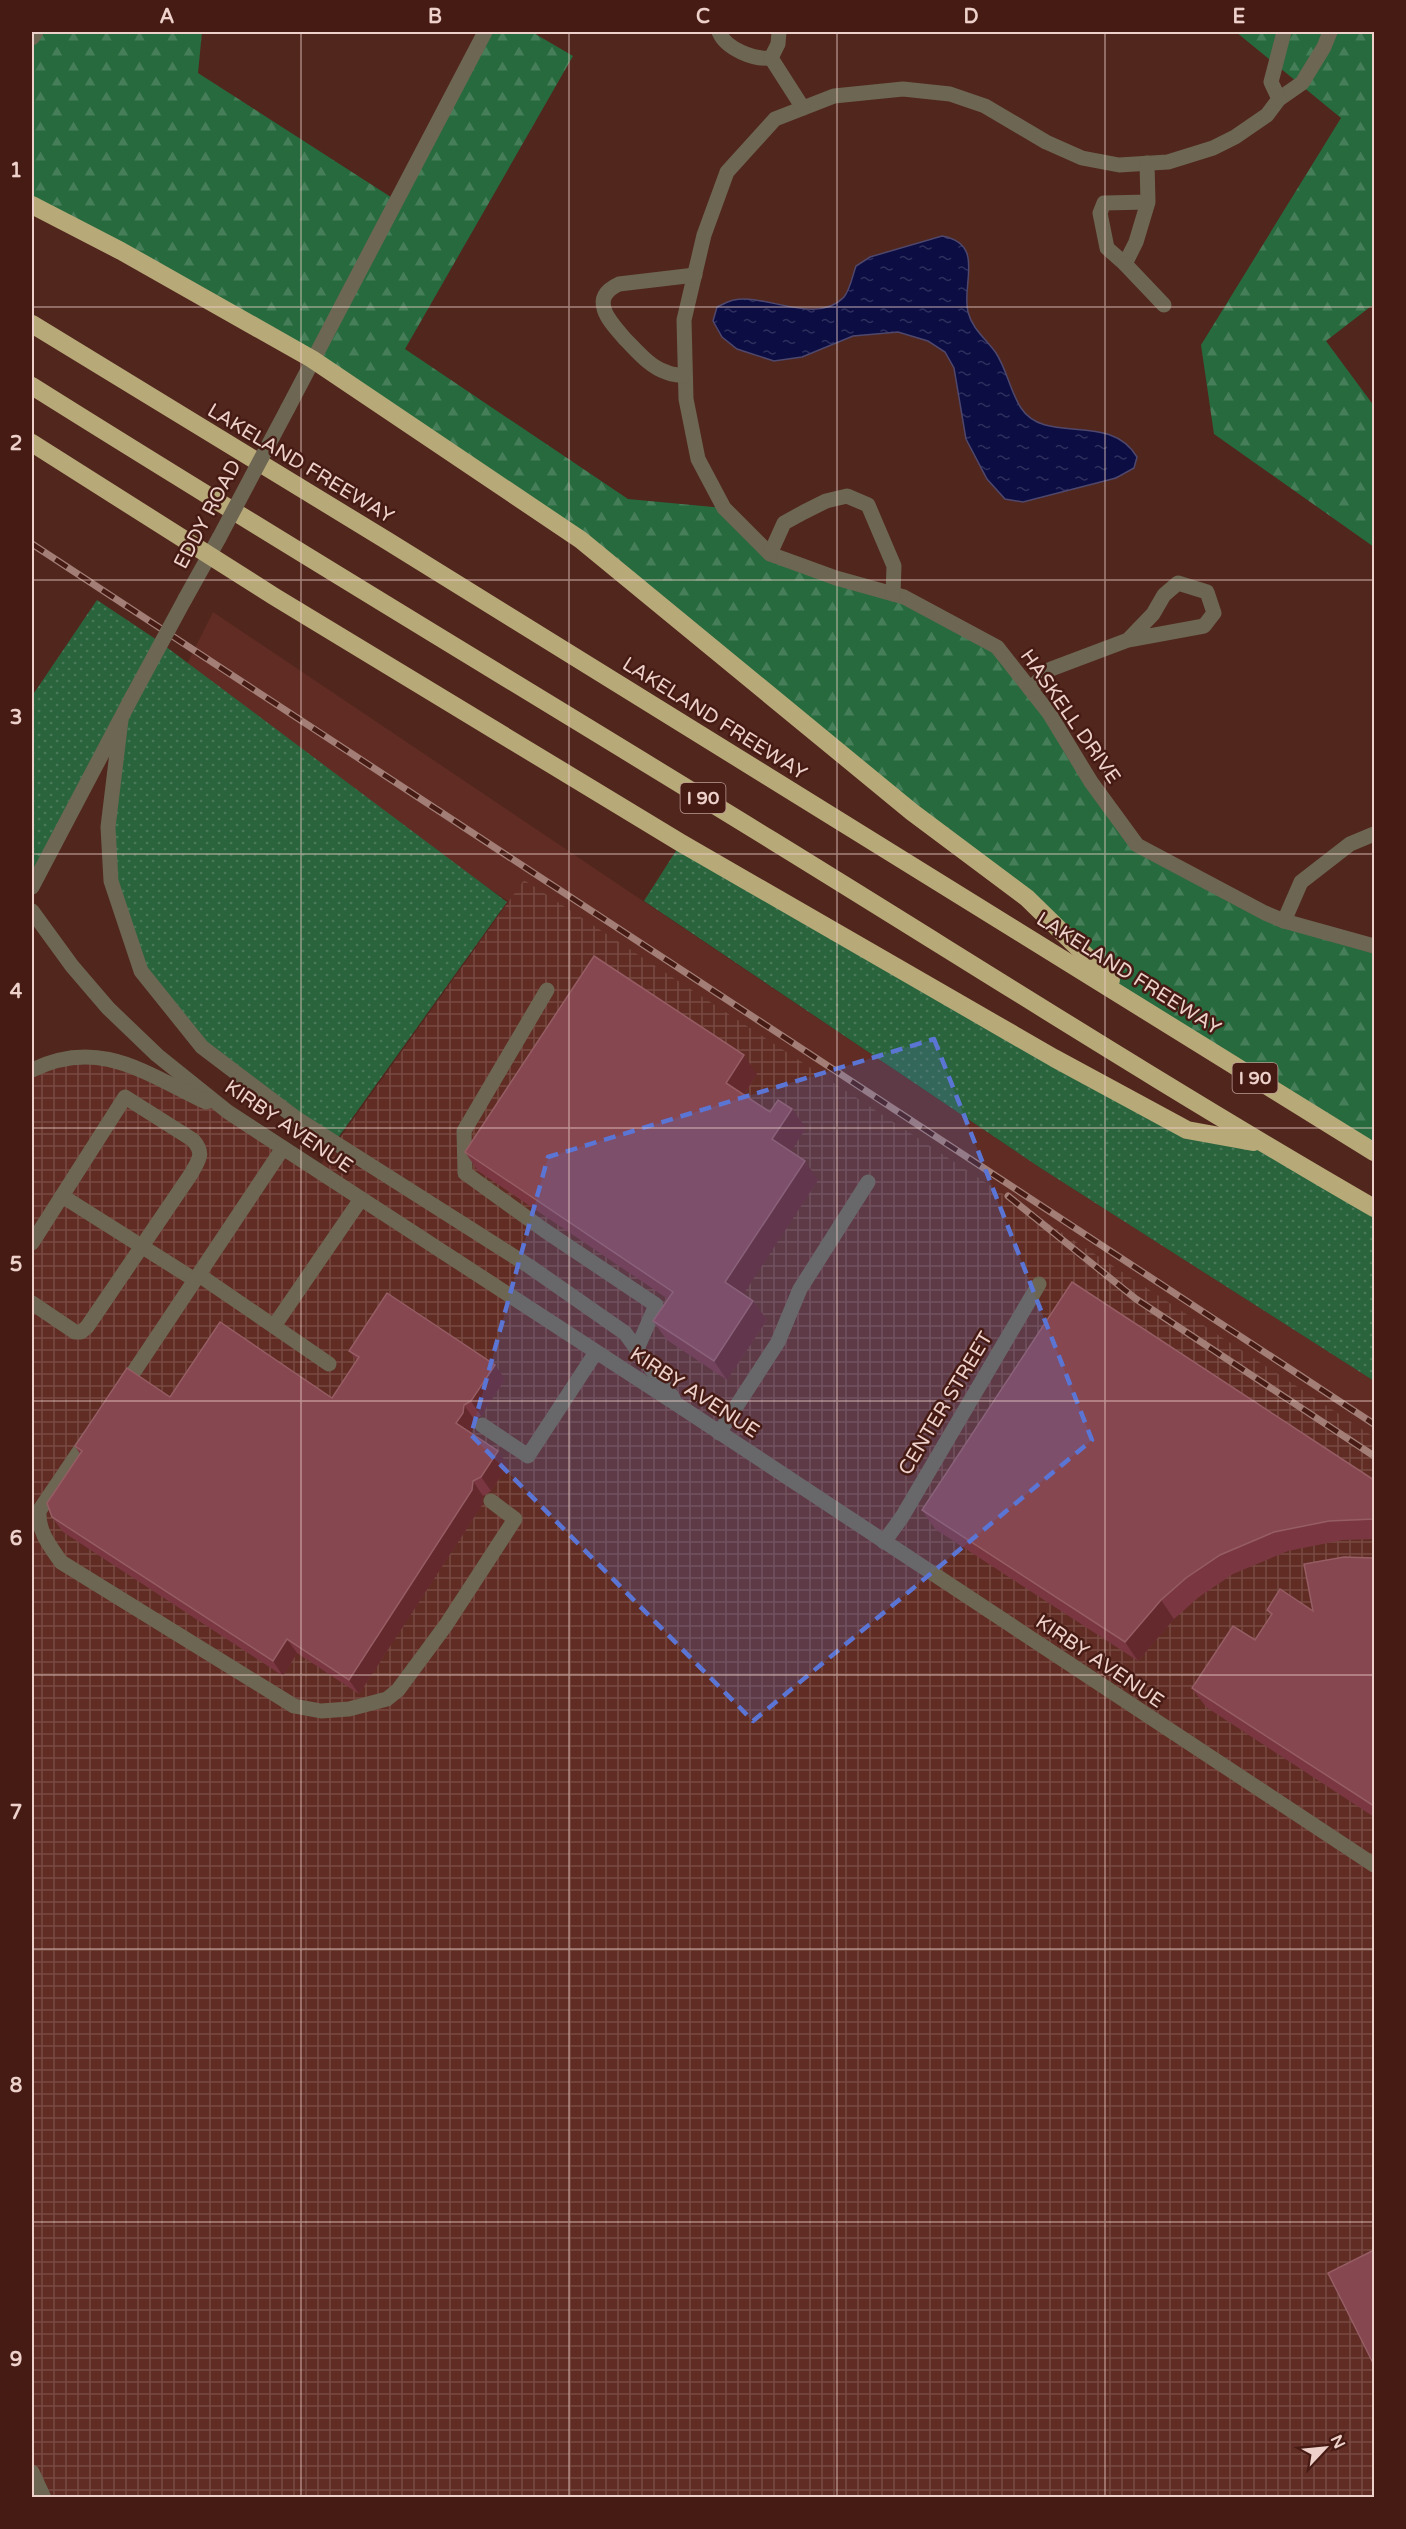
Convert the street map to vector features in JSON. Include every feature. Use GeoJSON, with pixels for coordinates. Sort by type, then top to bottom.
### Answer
{"type":"FeatureCollection","features":[{"type":"Feature","properties":{"kind":"highway"},"geometry":{"type":"LineString","coordinates":[[32,205],[312,359],[581,540],[912,812],[1027,898],[1136,1004]]}},
{"type":"Feature","properties":{"kind":"highway","name":"LAKELAND FREEWAY"},"geometry":{"type":"LineString","coordinates":[[32,324],[1374,1152]]}},
{"type":"Feature","properties":{"kind":"highway","name":"I 90"},"geometry":{"type":"LineString","coordinates":[[32,386],[391,610],[650,765],[1263,1144],[1374,1208]]}},
{"type":"Feature","properties":{"kind":"highway"},"geometry":{"type":"LineString","coordinates":[[32,443],[209,556],[681,843],[1054,1058],[1187,1130],[1263,1144]]}},
{"type":"Feature","properties":{"kind":"street"},"geometry":{"type":"LineString","coordinates":[[32,38],[36,32]]}},
{"type":"Feature","properties":{"kind":"street","name":"EDDY ROAD"},"geometry":{"type":"LineString","coordinates":[[32,887],[312,359],[329,332],[485,32]]}},
{"type":"Feature","properties":{"kind":"street"},"geometry":{"type":"LineString","coordinates":[[719,32],[721,37],[737,49],[760,59],[771,58]]}},
{"type":"Feature","properties":{"kind":"street"},"geometry":{"type":"LineString","coordinates":[[771,58],[778,44],[779,32]]}},
{"type":"Feature","properties":{"kind":"street"},"geometry":{"type":"LineString","coordinates":[[1279,99],[1271,82],[1284,32]]}},
{"type":"Feature","properties":{"kind":"street","name":"HASKELL DRIVE"},"geometry":{"type":"LineString","coordinates":[[1330,32],[1324,47],[1302,83],[1279,99],[1267,115],[1220,145],[1168,162],[1119,165],[1082,158],[1046,142],[985,106],[951,94],[903,89],[834,96],[775,120],[748,146],[727,172],[704,235],[684,320],[686,399],[698,459],[724,507],[770,554],[836,578],[904,597],[997,647],[1049,713],[1090,782],[1137,846],[1284,921],[1374,946]]}},
{"type":"Feature","properties":{"kind":"street"},"geometry":{"type":"LineString","coordinates":[[771,58],[803,108]]}},
{"type":"Feature","properties":{"kind":"street"},"geometry":{"type":"LineString","coordinates":[[1125,264],[1137,242],[1148,202],[1148,163]]}},
{"type":"Feature","properties":{"kind":"street"},"geometry":{"type":"LineString","coordinates":[[1148,202],[1104,203],[1100,213],[1107,248],[1164,305]]}},
{"type":"Feature","properties":{"kind":"street"},"geometry":{"type":"LineString","coordinates":[[685,376],[665,372],[640,355],[606,318],[603,303],[609,288],[619,284],[695,275]]}},
{"type":"Feature","properties":{"kind":"street"},"geometry":{"type":"LineString","coordinates":[[770,554],[784,523],[826,501],[847,496],[868,505],[894,566],[893,594]]}},
{"type":"Feature","properties":{"kind":"street"},"geometry":{"type":"LineString","coordinates":[[1030,689],[1051,669],[1128,640],[1204,626],[1214,614],[1207,592],[1178,583],[1164,595],[1153,614],[1128,640]]}},
{"type":"Feature","properties":{"kind":"street"},"geometry":{"type":"LineString","coordinates":[[121,720],[108,827],[111,881],[141,971],[202,1047],[296,1118],[529,1266],[626,1333],[678,1405]]}},
{"type":"Feature","properties":{"kind":"street"},"geometry":{"type":"LineString","coordinates":[[1284,921],[1301,882],[1350,844],[1374,834]]}},
{"type":"Feature","properties":{"kind":"street","name":"KIRBY AVENUE"},"geometry":{"type":"LineString","coordinates":[[32,910],[72,966],[108,1008],[157,1055],[228,1112],[678,1405],[1374,1865]]}},
{"type":"Feature","properties":{"kind":"street"},"geometry":{"type":"LineString","coordinates":[[547,990],[464,1131],[465,1173],[544,1230],[656,1305],[637,1349]]}},
{"type":"Feature","properties":{"kind":"street"},"geometry":{"type":"LineString","coordinates":[[32,1070],[68,1057],[97,1055],[124,1063],[228,1112]]}},
{"type":"Feature","properties":{"kind":"street"},"geometry":{"type":"LineString","coordinates":[[32,1243],[125,1097],[193,1140],[200,1148],[200,1156],[191,1174],[87,1327],[81,1332],[75,1332],[32,1303]]}},
{"type":"Feature","properties":{"kind":"street"},"geometry":{"type":"LineString","coordinates":[[112,1405],[284,1148]]}},
{"type":"Feature","properties":{"kind":"street"},"geometry":{"type":"LineString","coordinates":[[719,1433],[778,1342],[800,1289],[868,1182]]}},
{"type":"Feature","properties":{"kind":"street"},"geometry":{"type":"LineString","coordinates":[[62,1196],[141,1246],[197,1277],[329,1364]]}},
{"type":"Feature","properties":{"kind":"street"},"geometry":{"type":"LineString","coordinates":[[274,1326],[361,1199]]}},
{"type":"Feature","properties":{"kind":"street","name":"CENTER STREET"},"geometry":{"type":"LineString","coordinates":[[884,1542],[902,1517],[1039,1284]]}},
{"type":"Feature","properties":{"kind":"street"},"geometry":{"type":"LineString","coordinates":[[482,1425],[528,1456],[596,1352]]}},
{"type":"Feature","properties":{"kind":"street"},"geometry":{"type":"LineString","coordinates":[[99,1424],[39,1511],[38,1523],[61,1562],[294,1706],[321,1711],[349,1709],[387,1699],[398,1690],[446,1625],[515,1519],[491,1502]]}},
{"type":"Feature","properties":{"kind":"street"},"geometry":{"type":"LineString","coordinates":[[32,2472],[44,2498]]}},
{"type":"Feature","properties":{"kind":"highlighted area"},"geometry":{"type":"Polygon","coordinates":[[[934,1039],[1092,1440],[753,1721],[471,1435],[548,1157],[934,1039]]]}},
{"type":"Feature","properties":{"kind":"shaded area"},"geometry":{"type":"Polygon","coordinates":[[[213,612],[1039,1167],[1374,1381],[1374,1483],[179,680],[213,612]]]}},
{"type":"Feature","properties":{"kind":"shaded area"},"geometry":{"type":"Polygon","coordinates":[[[524,880],[1374,1437],[1374,2497],[44,2498],[32,2472],[32,1070],[97,1055],[228,1112],[317,1170],[524,880]]]}},
{"type":"Feature","properties":{"kind":"green space"},"geometry":{"type":"Polygon","coordinates":[[[32,32],[202,32],[198,73],[397,201],[485,32],[532,32],[573,56],[405,349],[628,499],[724,508],[770,554],[904,597],[997,647],[1137,845],[1265,913],[1374,946],[1374,1152],[1136,1004],[1027,898],[581,540],[312,359],[32,205],[32,32]]]}},
{"type":"Feature","properties":{"kind":"green space"},"geometry":{"type":"Polygon","coordinates":[[[1236,32],[1374,32],[1374,304],[1326,341],[1374,406],[1374,547],[1214,434],[1201,345],[1341,118],[1236,32]]]}},
{"type":"Feature","properties":{"kind":"green space"},"geometry":{"type":"Polygon","coordinates":[[[97,600],[157,640],[507,902],[335,1142],[202,1047],[141,971],[111,881],[120,722],[32,887],[32,696],[97,600]]]}},
{"type":"Feature","properties":{"kind":"green space"},"geometry":{"type":"Polygon","coordinates":[[[681,843],[1187,1130],[1263,1144],[1374,1208],[1374,1381],[1039,1167],[644,901],[681,843]]]}},
{"type":"Feature","properties":{"kind":"water"},"geometry":{"type":"Polygon","coordinates":[[[942,236],[955,240],[964,247],[969,266],[967,301],[970,318],[1000,360],[1021,408],[1032,419],[1046,425],[1111,435],[1125,443],[1137,457],[1134,468],[1116,478],[1023,502],[1005,499],[987,479],[966,439],[954,368],[945,352],[928,341],[898,332],[853,336],[802,357],[774,361],[737,349],[722,337],[713,321],[717,307],[734,300],[746,299],[805,309],[819,309],[833,305],[846,294],[856,266],[870,257],[942,236]]]}},
{"type":"Feature","properties":{"kind":"building"},"geometry":{"type":"Polygon","coordinates":[[[594,956],[744,1055],[726,1083],[770,1112],[778,1100],[792,1109],[772,1139],[805,1161],[725,1282],[753,1301],[714,1361],[653,1321],[673,1292],[465,1152],[594,956]]]}},
{"type":"Feature","properties":{"kind":"building"},"geometry":{"type":"Polygon","coordinates":[[[1072,1282],[1374,1480],[1374,1519],[1329,1521],[1274,1532],[1220,1555],[1186,1578],[1161,1600],[1125,1642],[922,1510],[1072,1282]]]}},
{"type":"Feature","properties":{"kind":"building"},"geometry":{"type":"Polygon","coordinates":[[[387,1293],[495,1365],[471,1401],[464,1405],[463,1413],[456,1423],[498,1451],[481,1477],[473,1481],[472,1490],[349,1680],[287,1639],[273,1661],[52,1517],[47,1503],[82,1451],[75,1446],[127,1368],[170,1397],[220,1322],[332,1398],[359,1357],[349,1351],[387,1293]]]}},
{"type":"Feature","properties":{"kind":"building"},"geometry":{"type":"Polygon","coordinates":[[[1344,1557],[1374,1558],[1374,1806],[1192,1688],[1233,1626],[1255,1640],[1272,1614],[1267,1610],[1280,1589],[1313,1611],[1304,1564],[1344,1557]]]}},
{"type":"Feature","properties":{"kind":"building"},"geometry":{"type":"Polygon","coordinates":[[[1374,2250],[1374,2365],[1328,2273],[1374,2250]]]}},
{"type":"Feature","properties":{"kind":"railway"},"geometry":{"type":"LineString","coordinates":[[32,544],[1374,1424]]}},
{"type":"Feature","properties":{"kind":"railway"},"geometry":{"type":"LineString","coordinates":[[1008,1196],[1136,1299],[1374,1456]]}}]}
